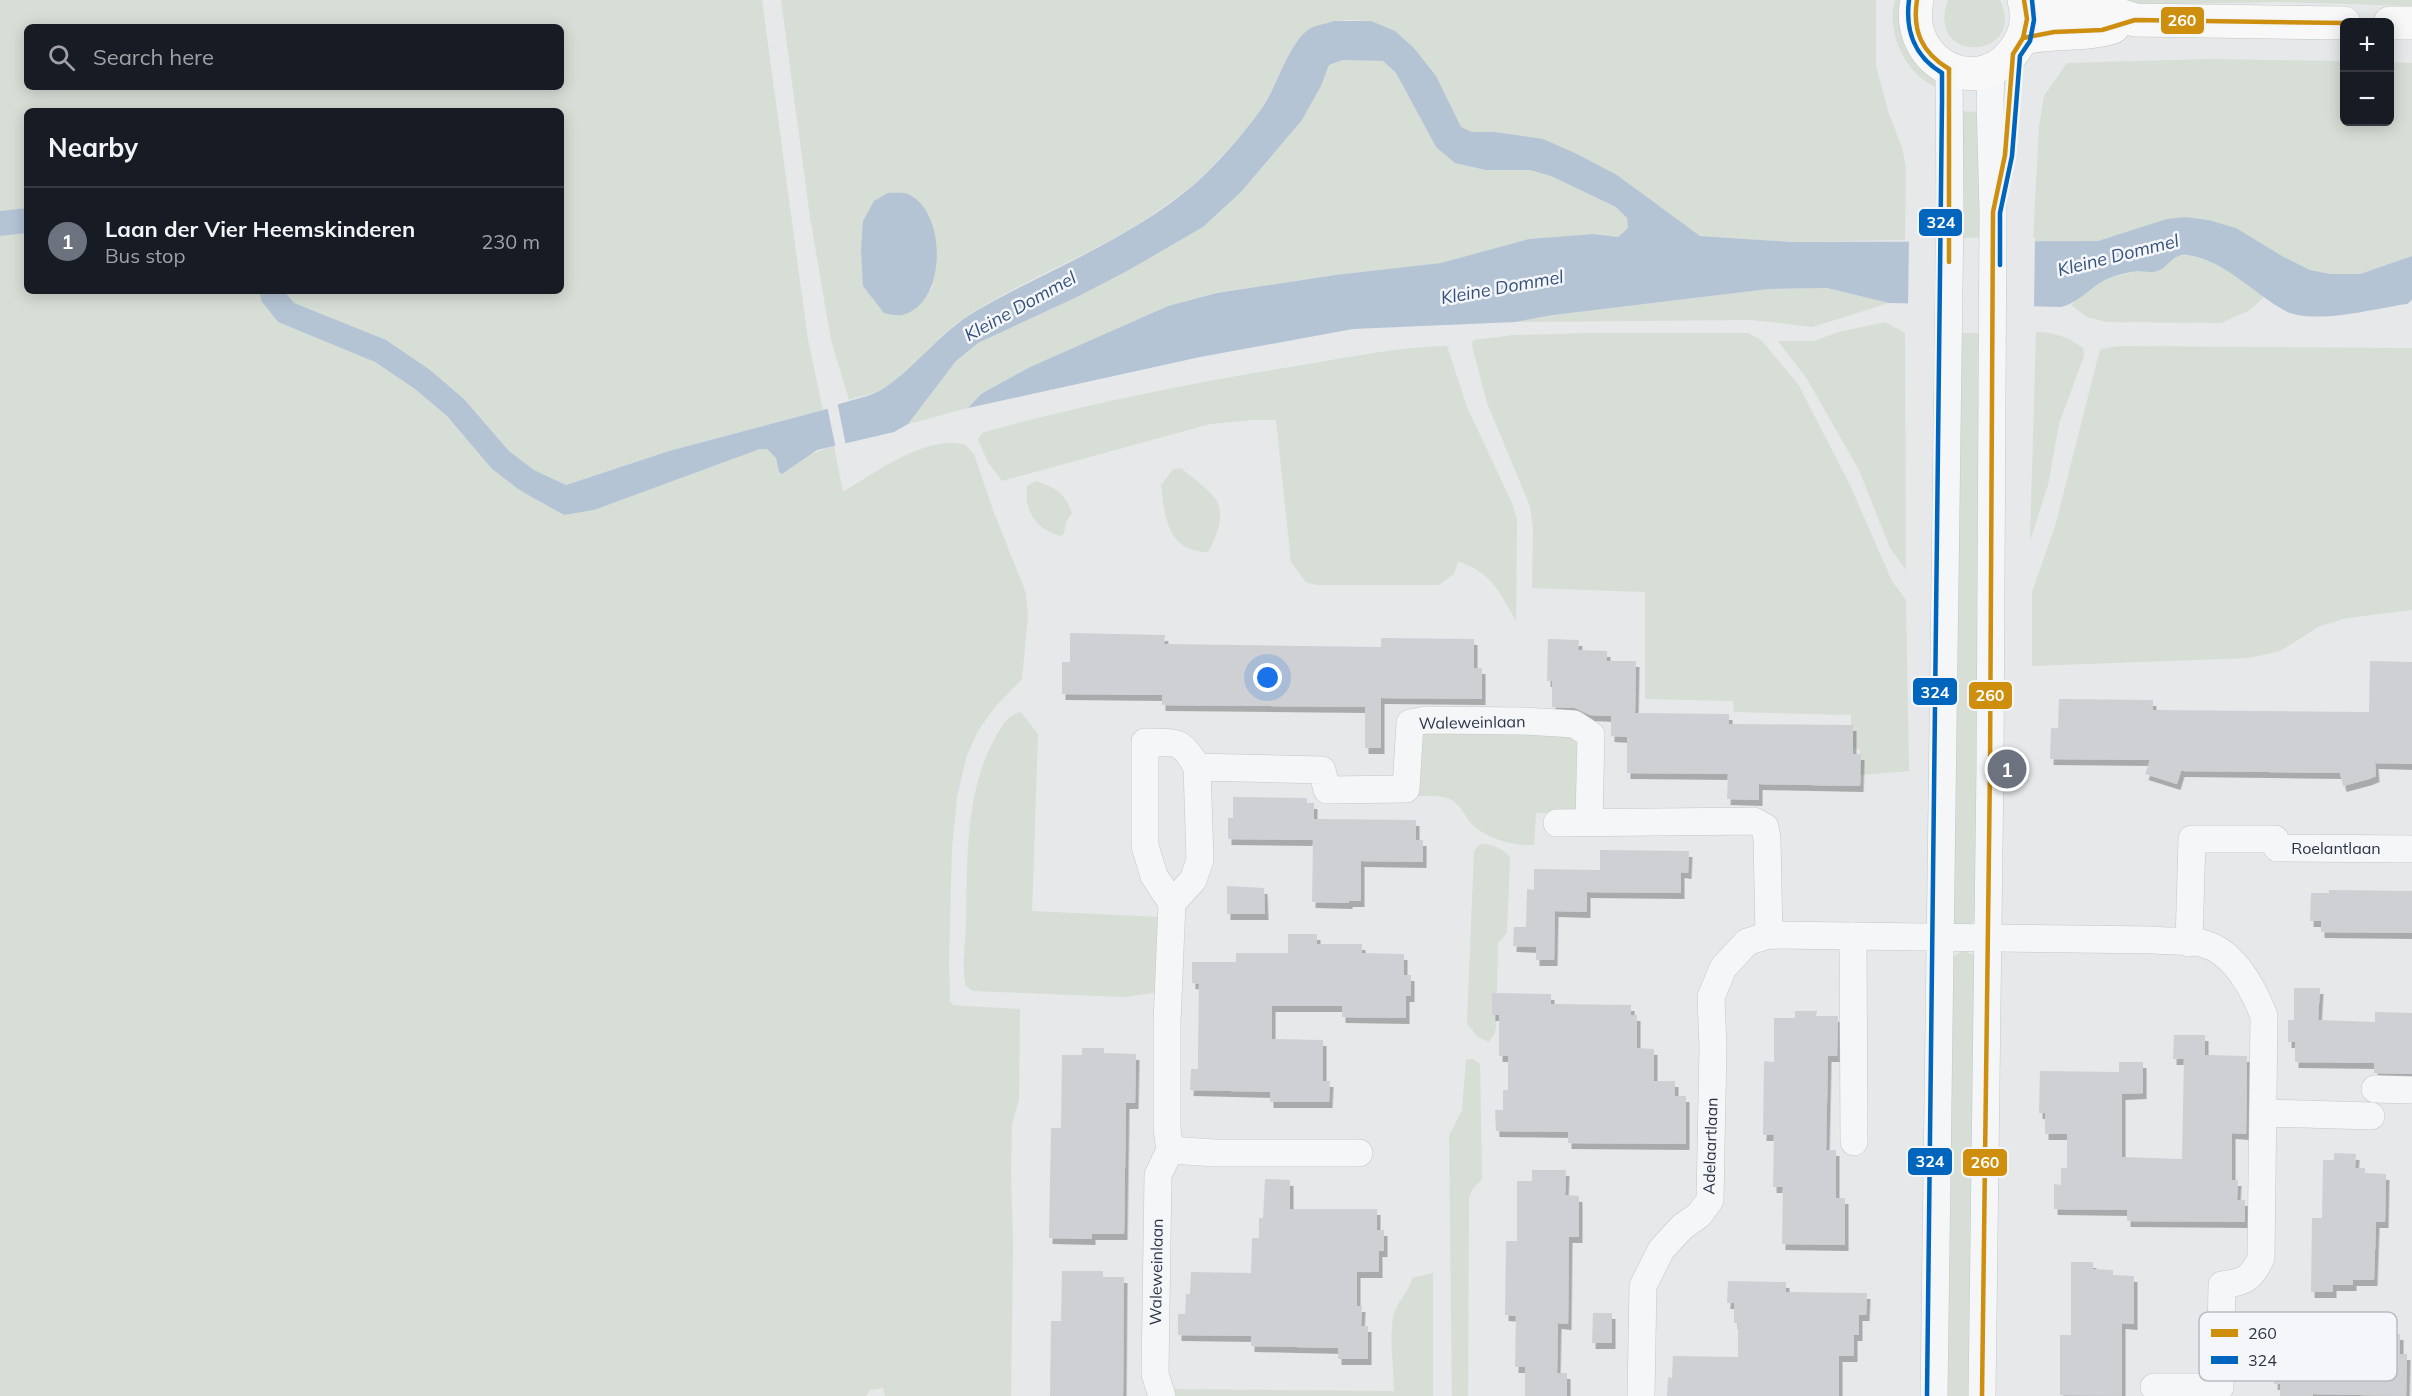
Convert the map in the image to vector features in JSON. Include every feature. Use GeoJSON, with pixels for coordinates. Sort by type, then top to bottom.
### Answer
{"type":"FeatureCollection","features":[{"type":"Feature","properties":{"kind":"main road"},"geometry":{"type":"LineString","coordinates":[[1917,0],[1915,23],[1922,46],[1930,56],[1949,69],[1974,73],[1991,69],[2013,54],[2023,38],[2027,19],[2024,0]]}},
{"type":"Feature","properties":{"kind":"main road"},"geometry":{"type":"LineString","coordinates":[[2030,0],[2055,8],[2103,10],[2135,20],[2340,23]]}},
{"type":"Feature","properties":{"kind":"main road"},"geometry":{"type":"LineString","coordinates":[[2023,38],[2054,32],[2102,30],[2135,20]]}},
{"type":"Feature","properties":{"kind":"main road"},"geometry":{"type":"LineString","coordinates":[[2394,23],[2412,24]]}},
{"type":"Feature","properties":{"kind":"street"},"geometry":{"type":"LineString","coordinates":[[1934,1396],[1950,212],[1949,69]]}},
{"type":"Feature","properties":{"kind":"street"},"geometry":{"type":"LineString","coordinates":[[1982,1396],[1993,212],[1991,69]]}},
{"type":"Feature","properties":{"kind":"street","name":"Waleweinlaan"},"geometry":{"type":"LineString","coordinates":[[1197,767],[1322,770],[1328,790],[1406,789],[1410,723],[1447,720],[1574,724],[1591,735],[1589,822]]}},
{"type":"Feature","properties":{"kind":"street"},"geometry":{"type":"LineString","coordinates":[[1144,742],[1177,743],[1185,747],[1197,767],[1200,860],[1193,880],[1172,903],[1154,876],[1145,846],[1144,742]]}},
{"type":"Feature","properties":{"kind":"street"},"geometry":{"type":"LineString","coordinates":[[1557,823],[1754,820],[1765,827],[1767,839],[1769,934]]}},
{"type":"Feature","properties":{"kind":"street","name":"Roelantlaan"},"geometry":{"type":"LineString","coordinates":[[2188,943],[2192,839],[2275,839],[2277,848],[2412,849]]}},
{"type":"Feature","properties":{"kind":"street","name":"Waleweinlaan"},"geometry":{"type":"LineString","coordinates":[[1162,1396],[1155,1374],[1158,1175],[1170,1150],[1167,1130],[1167,1022],[1172,903]]}},
{"type":"Feature","properties":{"kind":"street","name":"Adelaartlaan"},"geometry":{"type":"LineString","coordinates":[[1641,1396],[1643,1286],[1661,1250],[1682,1227],[1700,1215],[1710,1200],[1713,1047],[1711,997],[1723,968],[1747,942],[1769,934],[1988,938]]}},
{"type":"Feature","properties":{"kind":"street"},"geometry":{"type":"LineString","coordinates":[[1853,936],[1854,1142]]}},
{"type":"Feature","properties":{"kind":"street"},"geometry":{"type":"LineString","coordinates":[[1988,938],[2154,940],[2201,943],[2221,954],[2240,970],[2257,998],[2264,1016],[2261,1258],[2254,1273],[2240,1283],[2222,1285],[2221,1312]]}},
{"type":"Feature","properties":{"kind":"street"},"geometry":{"type":"LineString","coordinates":[[2375,1089],[2412,1090]]}},
{"type":"Feature","properties":{"kind":"street"},"geometry":{"type":"LineString","coordinates":[[2264,1113],[2371,1116]]}},
{"type":"Feature","properties":{"kind":"street"},"geometry":{"type":"LineString","coordinates":[[1170,1150],[1215,1153],[1359,1153]]}},
{"type":"Feature","properties":{"kind":"street"},"geometry":{"type":"LineString","coordinates":[[2154,1387],[2220,1387],[2220,1381]]}},
{"type":"Feature","properties":{"kind":"shaded area"},"geometry":{"type":"Polygon","coordinates":[[[0,0],[762,0],[808,340],[823,410],[669,451],[566,485],[534,470],[509,451],[464,399],[319,315],[294,303],[286,294],[564,294],[564,108],[24,108],[24,208],[0,211],[0,0]]]}},
{"type":"Feature","properties":{"kind":"shaded area"},"geometry":{"type":"Polygon","coordinates":[[[781,0],[1876,0],[1876,66],[1889,114],[1902,147],[1906,168],[1905,240],[1792,242],[1700,236],[1617,175],[1494,132],[1472,132],[1460,127],[1427,67],[1398,35],[1379,25],[1358,20],[1327,23],[1310,29],[1301,38],[1252,122],[1192,186],[1120,235],[1013,289],[961,320],[941,336],[905,374],[884,389],[849,400],[831,340],[810,217],[781,0]],[[863,221],[915,308],[933,286],[863,221]]]}},
{"type":"Feature","properties":{"kind":"shaded area"},"geometry":{"type":"Polygon","coordinates":[[[1895,0],[1911,0],[1930,69],[1945,92],[1920,77],[1901,52],[1894,31],[1895,0]]]}},
{"type":"Feature","properties":{"kind":"shaded area"},"geometry":{"type":"Polygon","coordinates":[[[1948,0],[2000,0],[2005,20],[2000,35],[1990,44],[1975,47],[1961,45],[1950,36],[1944,21],[1948,0]]]}},
{"type":"Feature","properties":{"kind":"shaded area"},"geometry":{"type":"Polygon","coordinates":[[[2077,0],[2412,0],[2412,6],[2275,2],[2078,6],[2077,0]]]}},
{"type":"Feature","properties":{"kind":"shaded area"},"geometry":{"type":"Polygon","coordinates":[[[2209,59],[2340,61],[2340,126],[2394,126],[2394,62],[2412,63],[2412,256],[2360,274],[2331,274],[2310,270],[2282,256],[2119,235],[2098,241],[2033,241],[2039,127],[2044,96],[2067,63],[2209,59]]]}},
{"type":"Feature","properties":{"kind":"shaded area"},"geometry":{"type":"Polygon","coordinates":[[[1343,60],[1383,61],[1396,73],[1436,147],[1486,170],[1530,170],[1551,176],[1616,207],[1627,218],[1628,228],[1618,237],[1593,234],[1529,239],[1442,263],[1335,275],[1217,293],[1168,306],[1030,367],[981,394],[968,408],[908,424],[956,361],[978,343],[1075,298],[1203,227],[1241,192],[1302,120],[1321,86],[1329,65],[1343,60]]]}},
{"type":"Feature","properties":{"kind":"shaded area"},"geometry":{"type":"Polygon","coordinates":[[[1958,111],[1978,112],[1983,240],[1953,305],[1958,111]]]}},
{"type":"Feature","properties":{"kind":"shaded area"},"geometry":{"type":"Polygon","coordinates":[[[24,233],[24,294],[260,294],[262,302],[278,322],[375,362],[415,389],[447,416],[492,469],[521,491],[564,515],[594,510],[760,449],[767,449],[776,458],[779,472],[810,454],[834,446],[843,492],[902,457],[934,445],[950,443],[965,445],[974,454],[993,510],[1026,593],[1028,616],[1022,679],[996,706],[979,729],[967,755],[957,797],[952,848],[949,961],[950,1001],[953,1005],[1020,1009],[1019,1100],[1012,1124],[1011,1396],[885,1396],[883,1388],[870,1390],[866,1396],[0,1396],[0,236],[24,233]]]}},
{"type":"Feature","properties":{"kind":"shaded area"},"geometry":{"type":"Polygon","coordinates":[[[2177,255],[2200,258],[2224,268],[2265,296],[2250,310],[2221,323],[2106,322],[2087,317],[2071,305],[2093,286],[2112,277],[2138,271],[2157,271],[2177,255]]]}},
{"type":"Feature","properties":{"kind":"shaded area"},"geometry":{"type":"Polygon","coordinates":[[[1827,288],[1889,303],[1812,327],[1751,320],[1515,322],[1553,315],[1769,289],[1827,288]]]}},
{"type":"Feature","properties":{"kind":"shaded area"},"geometry":{"type":"Polygon","coordinates":[[[1885,322],[1905,333],[1906,570],[1890,548],[1859,470],[1807,379],[1778,341],[1814,341],[1838,332],[1885,322]]]}},
{"type":"Feature","properties":{"kind":"shaded area"},"geometry":{"type":"Polygon","coordinates":[[[2036,332],[2055,334],[2072,341],[2083,348],[2084,356],[2059,424],[2048,485],[2030,541],[2036,332]]]}},
{"type":"Feature","properties":{"kind":"shaded area"},"geometry":{"type":"Polygon","coordinates":[[[1748,333],[1761,340],[1798,384],[1850,485],[1892,581],[1906,600],[1909,771],[1860,775],[1860,749],[1851,748],[1851,715],[1734,712],[1733,701],[1645,699],[1645,592],[1532,588],[1533,528],[1530,506],[1487,403],[1472,346],[1473,340],[1514,335],[1748,333]]]}},
{"type":"Feature","properties":{"kind":"shaded area"},"geometry":{"type":"Polygon","coordinates":[[[1953,333],[1982,333],[1976,917],[1971,925],[1952,926],[1953,333]]]}},
{"type":"Feature","properties":{"kind":"shaded area"},"geometry":{"type":"Polygon","coordinates":[[[1447,346],[1467,407],[1512,503],[1517,520],[1516,621],[1494,585],[1480,572],[1458,561],[1454,574],[1439,585],[1316,585],[1306,582],[1291,562],[1276,420],[1210,424],[1002,481],[988,462],[978,440],[982,433],[995,429],[1148,393],[1374,353],[1447,346]]]}},
{"type":"Feature","properties":{"kind":"shaded area"},"geometry":{"type":"Polygon","coordinates":[[[2120,346],[2412,348],[2412,610],[2347,618],[2320,626],[2280,651],[2249,658],[2032,666],[2032,592],[2056,523],[2100,349],[2120,346]]]}},
{"type":"Feature","properties":{"kind":"shaded area"},"geometry":{"type":"Polygon","coordinates":[[[1181,468],[1210,493],[1219,507],[1220,520],[1208,552],[1184,546],[1176,539],[1167,520],[1161,485],[1173,469],[1181,468]]]}},
{"type":"Feature","properties":{"kind":"shaded area"},"geometry":{"type":"Polygon","coordinates":[[[1036,481],[1062,495],[1069,506],[1072,513],[1061,536],[1038,524],[1030,511],[1027,486],[1036,481]]]}},
{"type":"Feature","properties":{"kind":"shaded area"},"geometry":{"type":"Polygon","coordinates":[[[1021,712],[1038,734],[1032,911],[1160,917],[1160,992],[1125,997],[972,991],[966,986],[964,962],[968,850],[973,803],[978,780],[996,736],[1009,718],[1021,712]]]}},
{"type":"Feature","properties":{"kind":"shaded area"},"geometry":{"type":"Polygon","coordinates":[[[1419,732],[1571,732],[1577,738],[1576,812],[1536,813],[1534,845],[1511,843],[1481,832],[1450,799],[1438,796],[1416,796],[1419,732]]]}},
{"type":"Feature","properties":{"kind":"shaded area"},"geometry":{"type":"Polygon","coordinates":[[[1480,844],[1497,847],[1510,858],[1507,933],[1498,943],[1496,1026],[1495,1033],[1489,1042],[1478,1037],[1467,1024],[1474,851],[1480,844]]]}},
{"type":"Feature","properties":{"kind":"shaded area"},"geometry":{"type":"Polygon","coordinates":[[[1963,951],[1972,954],[1978,962],[1970,1396],[1942,1396],[1952,957],[1963,951]]]}},
{"type":"Feature","properties":{"kind":"shaded area"},"geometry":{"type":"Polygon","coordinates":[[[1466,1059],[1473,1059],[1480,1064],[1482,1179],[1472,1190],[1469,1198],[1468,1396],[1452,1396],[1449,1136],[1462,1110],[1466,1059]]]}},
{"type":"Feature","properties":{"kind":"shaded area"},"geometry":{"type":"Polygon","coordinates":[[[1433,1273],[1433,1396],[1171,1396],[1170,1389],[1394,1391],[1392,1339],[1395,1311],[1412,1278],[1433,1273]]]}},
{"type":"Feature","properties":{"kind":"water","name":"Kleine Dommel"},"geometry":{"type":"Polygon","coordinates":[[[1334,21],[1371,21],[1395,31],[1414,48],[1436,76],[1461,127],[1472,132],[1494,132],[1543,139],[1577,154],[1617,175],[1700,236],[1792,242],[2098,241],[2167,219],[2185,217],[2208,220],[2236,228],[2310,270],[2331,274],[2360,274],[2412,256],[2412,300],[2407,304],[2343,315],[2294,314],[2282,309],[2213,263],[2182,255],[2157,271],[2125,273],[2105,280],[2074,302],[2061,307],[1889,303],[1827,288],[1769,289],[1553,315],[1515,322],[1353,329],[1200,357],[968,408],[981,394],[1030,367],[1168,306],[1217,293],[1335,275],[1441,263],[1529,239],[1593,234],[1618,237],[1628,228],[1627,218],[1616,207],[1551,176],[1530,170],[1486,170],[1455,163],[1436,147],[1396,73],[1383,61],[1343,60],[1329,65],[1321,86],[1302,120],[1241,192],[1203,227],[1075,298],[978,343],[956,361],[908,424],[894,432],[817,450],[782,474],[779,472],[776,458],[767,449],[760,449],[594,510],[564,515],[521,491],[492,469],[447,416],[415,389],[375,362],[278,322],[262,302],[260,294],[286,294],[294,303],[386,340],[430,370],[464,399],[509,451],[534,470],[566,485],[669,451],[827,409],[880,391],[898,378],[963,319],[1117,237],[1171,203],[1196,183],[1253,121],[1267,100],[1296,44],[1311,28],[1334,21]]]}},
{"type":"Feature","properties":{"kind":"water"},"geometry":{"type":"Polygon","coordinates":[[[888,193],[908,194],[922,205],[931,221],[936,239],[937,259],[934,278],[927,295],[917,308],[902,315],[884,313],[863,286],[861,250],[863,221],[874,201],[888,193]]]}},
{"type":"Feature","properties":{"kind":"water"},"geometry":{"type":"Polygon","coordinates":[[[24,208],[24,233],[0,236],[0,211],[24,208]]]}},
{"type":"Feature","properties":{"kind":"pier"},"geometry":{"type":"Polygon","coordinates":[[[1909,237],[2035,238],[2034,308],[1908,307],[1909,237]]]}},
{"type":"Feature","properties":{"kind":"pier"},"geometry":{"type":"Polygon","coordinates":[[[837,401],[846,446],[836,449],[827,406],[837,401]]]}},
{"type":"Feature","properties":{"kind":"building"},"geometry":{"type":"Polygon","coordinates":[[[1070,633],[1165,635],[1164,644],[1381,647],[1381,638],[1474,639],[1474,668],[1482,668],[1482,699],[1381,698],[1381,748],[1365,748],[1365,707],[1162,705],[1162,695],[1062,694],[1062,662],[1070,662],[1070,633]]]}},
{"type":"Feature","properties":{"kind":"building"},"geometry":{"type":"Polygon","coordinates":[[[1548,639],[1579,640],[1578,650],[1607,651],[1607,661],[1636,661],[1635,713],[1729,714],[1729,724],[1853,725],[1853,754],[1861,754],[1860,786],[1759,784],[1759,800],[1727,799],[1728,774],[1627,773],[1627,737],[1611,736],[1611,716],[1590,715],[1575,708],[1552,707],[1552,681],[1547,681],[1548,639]]]}},
{"type":"Feature","properties":{"kind":"building"},"geometry":{"type":"Polygon","coordinates":[[[2370,661],[2412,662],[2412,764],[2375,763],[2376,776],[2369,779],[2343,786],[2340,773],[2181,771],[2177,784],[2145,774],[2150,760],[2050,759],[2051,728],[2058,728],[2059,699],[2153,700],[2153,710],[2369,712],[2370,661]]]}},
{"type":"Feature","properties":{"kind":"building"},"geometry":{"type":"Polygon","coordinates":[[[1233,797],[1307,798],[1307,803],[1314,803],[1314,819],[1416,820],[1416,840],[1423,840],[1423,862],[1361,861],[1361,901],[1312,902],[1313,840],[1228,839],[1228,818],[1233,818],[1233,797]]]}},
{"type":"Feature","properties":{"kind":"building"},"geometry":{"type":"Polygon","coordinates":[[[1600,850],[1689,851],[1688,873],[1681,872],[1681,893],[1587,892],[1587,912],[1555,911],[1554,960],[1536,960],[1536,947],[1513,946],[1514,927],[1526,927],[1527,889],[1534,890],[1534,869],[1600,870],[1600,850]]]}},
{"type":"Feature","properties":{"kind":"building"},"geometry":{"type":"Polygon","coordinates":[[[1227,886],[1264,888],[1265,914],[1227,914],[1227,886]]]}},
{"type":"Feature","properties":{"kind":"building"},"geometry":{"type":"Polygon","coordinates":[[[2329,890],[2412,891],[2412,933],[2321,932],[2321,921],[2310,921],[2311,893],[2329,893],[2329,890]]]}},
{"type":"Feature","properties":{"kind":"building"},"geometry":{"type":"Polygon","coordinates":[[[1288,934],[1317,934],[1317,944],[1362,944],[1362,953],[1404,954],[1404,975],[1411,975],[1411,996],[1406,996],[1406,1018],[1342,1017],[1342,1006],[1272,1006],[1272,1039],[1323,1040],[1323,1081],[1330,1081],[1329,1102],[1270,1102],[1270,1092],[1190,1090],[1191,1069],[1198,1069],[1199,984],[1192,983],[1192,962],[1236,962],[1236,953],[1288,953],[1288,934]]]}},
{"type":"Feature","properties":{"kind":"building"},"geometry":{"type":"Polygon","coordinates":[[[2294,988],[2320,988],[2318,1020],[2375,1022],[2375,1012],[2412,1013],[2412,1074],[2374,1073],[2374,1063],[2295,1062],[2295,1042],[2288,1042],[2288,1020],[2294,1020],[2294,988]]]}},
{"type":"Feature","properties":{"kind":"building"},"geometry":{"type":"Polygon","coordinates":[[[1492,993],[1551,994],[1551,1004],[1631,1005],[1631,1015],[1637,1015],[1637,1048],[1654,1049],[1654,1081],[1675,1081],[1675,1096],[1686,1096],[1686,1144],[1568,1143],[1568,1132],[1496,1131],[1495,1110],[1503,1110],[1503,1090],[1508,1090],[1508,1056],[1499,1056],[1499,1015],[1492,1015],[1492,993]]]}},
{"type":"Feature","properties":{"kind":"building"},"geometry":{"type":"Polygon","coordinates":[[[1795,1011],[1817,1011],[1816,1016],[1838,1016],[1837,1056],[1828,1056],[1826,1150],[1836,1150],[1836,1198],[1845,1198],[1845,1245],[1782,1244],[1783,1187],[1773,1187],[1774,1135],[1763,1135],[1764,1061],[1774,1062],[1774,1018],[1795,1018],[1795,1011]]]}},
{"type":"Feature","properties":{"kind":"building"},"geometry":{"type":"Polygon","coordinates":[[[2174,1035],[2205,1035],[2205,1055],[2247,1056],[2246,1134],[2232,1133],[2232,1180],[2238,1180],[2237,1200],[2245,1200],[2245,1222],[2127,1221],[2127,1210],[2054,1209],[2054,1184],[2061,1185],[2061,1168],[2067,1168],[2067,1134],[2045,1134],[2045,1113],[2039,1113],[2040,1071],[2119,1072],[2119,1062],[2143,1062],[2143,1093],[2122,1094],[2122,1157],[2182,1159],[2184,1059],[2173,1059],[2174,1035]]]}},
{"type":"Feature","properties":{"kind":"building"},"geometry":{"type":"Polygon","coordinates":[[[1082,1048],[1104,1048],[1104,1053],[1136,1054],[1135,1103],[1126,1103],[1124,1234],[1092,1234],[1092,1239],[1049,1238],[1051,1128],[1061,1128],[1062,1055],[1082,1055],[1082,1048]]]}},
{"type":"Feature","properties":{"kind":"building"},"geometry":{"type":"Polygon","coordinates":[[[2334,1153],[2356,1154],[2355,1168],[2365,1168],[2365,1173],[2386,1174],[2385,1222],[2376,1222],[2374,1280],[2353,1280],[2353,1285],[2333,1285],[2333,1292],[2311,1292],[2312,1218],[2322,1218],[2323,1160],[2334,1160],[2334,1153]]]}},
{"type":"Feature","properties":{"kind":"building"},"geometry":{"type":"Polygon","coordinates":[[[1532,1170],[1566,1170],[1565,1195],[1579,1196],[1579,1237],[1569,1237],[1568,1324],[1558,1323],[1557,1373],[1567,1373],[1567,1396],[1525,1396],[1525,1367],[1515,1367],[1516,1316],[1505,1315],[1506,1241],[1517,1241],[1517,1181],[1532,1181],[1532,1170]]]}},
{"type":"Feature","properties":{"kind":"building"},"geometry":{"type":"Polygon","coordinates":[[[1265,1179],[1290,1180],[1290,1209],[1377,1209],[1377,1230],[1384,1230],[1384,1251],[1379,1251],[1379,1272],[1357,1272],[1357,1306],[1362,1306],[1361,1326],[1368,1326],[1368,1359],[1338,1359],[1338,1348],[1251,1346],[1251,1336],[1178,1335],[1178,1314],[1185,1314],[1186,1294],[1190,1294],[1191,1272],[1251,1273],[1252,1238],[1259,1238],[1259,1218],[1263,1218],[1265,1179]]]}},
{"type":"Feature","properties":{"kind":"building"},"geometry":{"type":"Polygon","coordinates":[[[2071,1262],[2093,1262],[2093,1269],[2113,1270],[2113,1275],[2134,1276],[2134,1324],[2122,1323],[2122,1396],[2060,1395],[2060,1335],[2071,1335],[2071,1262]]]}},
{"type":"Feature","properties":{"kind":"building"},"geometry":{"type":"Polygon","coordinates":[[[1062,1271],[1103,1271],[1103,1277],[1124,1277],[1123,1396],[1050,1396],[1051,1321],[1061,1321],[1062,1271]]]}},
{"type":"Feature","properties":{"kind":"building"},"geometry":{"type":"Polygon","coordinates":[[[1728,1281],[1786,1282],[1786,1292],[1867,1293],[1866,1315],[1859,1315],[1859,1335],[1854,1335],[1854,1356],[1839,1356],[1839,1396],[1667,1396],[1668,1377],[1672,1378],[1673,1356],[1738,1357],[1738,1323],[1734,1323],[1734,1303],[1727,1303],[1728,1281]]]}},
{"type":"Feature","properties":{"kind":"building"},"geometry":{"type":"Polygon","coordinates":[[[1593,1313],[1612,1313],[1612,1343],[1592,1343],[1593,1313]]]}},
{"type":"Feature","properties":{"kind":"building"},"geometry":{"type":"Polygon","coordinates":[[[2397,1334],[2400,1334],[2400,1354],[2407,1354],[2406,1396],[2313,1394],[2313,1396],[2280,1396],[2280,1384],[2274,1384],[2274,1381],[2397,1381],[2397,1334]]]}},
{"type":"Feature","properties":{"kind":"transit line","name":"324"},"geometry":{"type":"LineString","coordinates":[[1909,0],[1909,22],[1914,42],[1925,59],[1942,73],[1927,1396]]}},
{"type":"Feature","properties":{"kind":"transit line","name":"260"},"geometry":{"type":"LineString","coordinates":[[1917,0],[1916,22],[1921,40],[1932,56],[1949,69]]}},
{"type":"Feature","properties":{"kind":"transit line","name":"260"},"geometry":{"type":"LineString","coordinates":[[1982,1396],[1990,768],[1993,212],[2005,155],[2013,54],[2023,38],[2027,19],[2024,0]]}},
{"type":"Feature","properties":{"kind":"transit line","name":"324"},"geometry":{"type":"LineString","coordinates":[[2000,265],[2000,213],[2012,156],[2020,56],[2030,41],[2034,20],[2032,0]]}},
{"type":"Feature","properties":{"kind":"transit line","name":"260"},"geometry":{"type":"LineString","coordinates":[[2023,38],[2054,32],[2102,30],[2135,20],[2340,23]]}},
{"type":"Feature","properties":{"kind":"transit line","name":"260"},"geometry":{"type":"LineString","coordinates":[[1949,69],[1949,262]]}},
{"type":"Feature","properties":{"kind":"place","name":"Laan der Vier Heemskinderen"},"geometry":{"type":"Point","coordinates":[2007,769]}}]}
